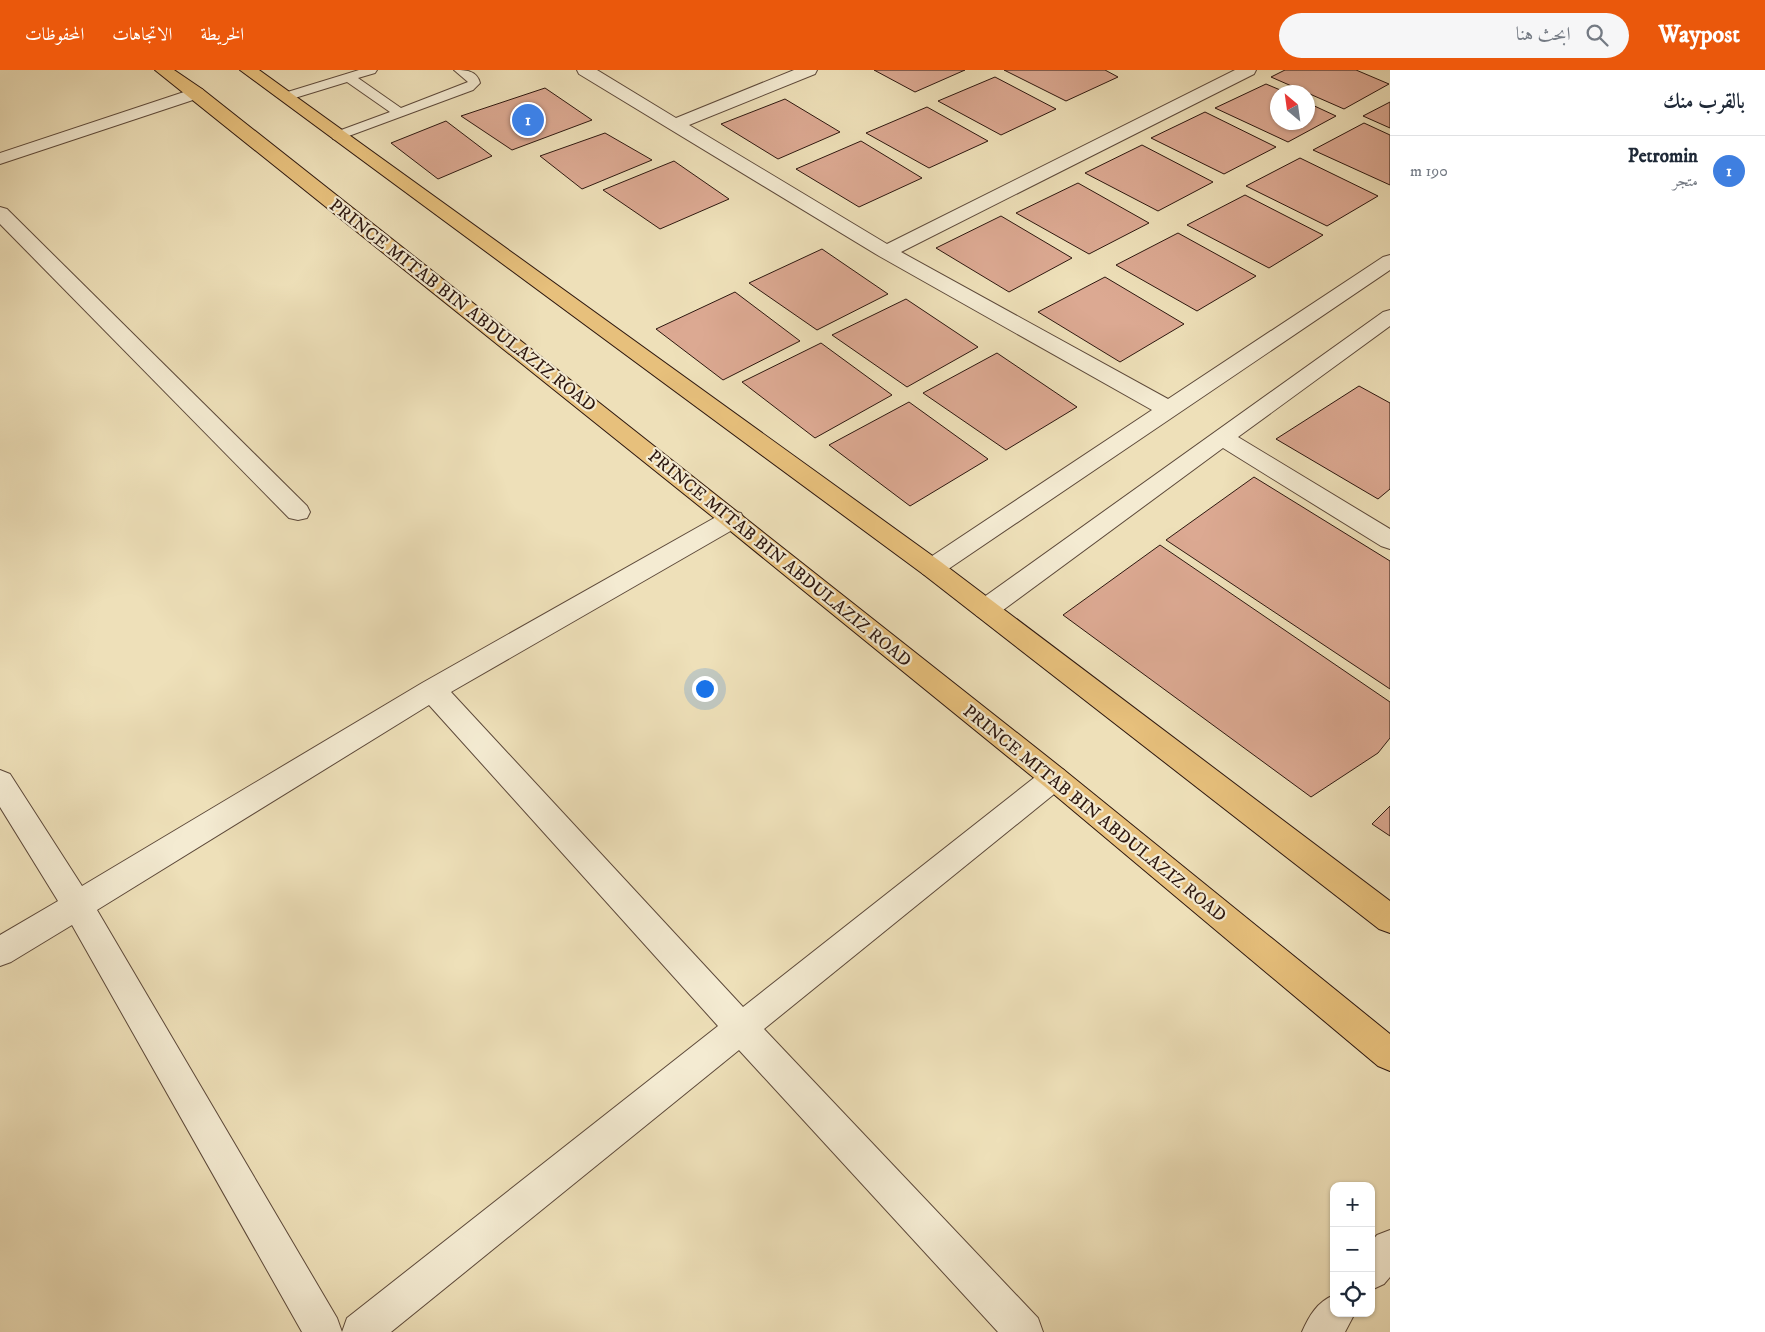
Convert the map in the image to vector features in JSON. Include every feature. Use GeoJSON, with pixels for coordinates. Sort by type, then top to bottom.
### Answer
{"type":"FeatureCollection","features":[{"type":"Feature","properties":{"kind":"main road","name":"PRINCE MITAB BIN ABDULAZIZ ROAD"},"geometry":{"type":"LineString","coordinates":[[163,70],[196,93],[732,519],[1054,778],[1390,1055]]}},
{"type":"Feature","properties":{"kind":"main road"},"geometry":{"type":"LineString","coordinates":[[248,70],[932,568],[1390,919]]}},
{"type":"Feature","properties":{"kind":"street"},"geometry":{"type":"LineString","coordinates":[[585,70],[886,252],[1168,409]]}},
{"type":"Feature","properties":{"kind":"street"},"geometry":{"type":"LineString","coordinates":[[676,124],[809,70]]}},
{"type":"Feature","properties":{"kind":"street"},"geometry":{"type":"LineString","coordinates":[[886,252],[1248,70]]}},
{"type":"Feature","properties":{"kind":"street"},"geometry":{"type":"LineString","coordinates":[[0,159],[196,93]]}},
{"type":"Feature","properties":{"kind":"street"},"geometry":{"type":"LineString","coordinates":[[0,213],[298,512]]}},
{"type":"Feature","properties":{"kind":"street"},"geometry":{"type":"LineString","coordinates":[[932,568],[1390,261]]}},
{"type":"Feature","properties":{"kind":"street"},"geometry":{"type":"LineString","coordinates":[[986,610],[1390,316]]}},
{"type":"Feature","properties":{"kind":"street"},"geometry":{"type":"LineString","coordinates":[[1223,438],[1390,540]]}},
{"type":"Feature","properties":{"kind":"street"},"geometry":{"type":"LineString","coordinates":[[0,952],[432,690],[732,519]]}},
{"type":"Feature","properties":{"kind":"street"},"geometry":{"type":"LineString","coordinates":[[432,690],[740,1027],[1024,1332]]}},
{"type":"Feature","properties":{"kind":"street"},"geometry":{"type":"LineString","coordinates":[[360,1332],[1054,778]]}},
{"type":"Feature","properties":{"kind":"street"},"geometry":{"type":"LineString","coordinates":[[0,782],[78,906],[323,1332]]}},
{"type":"Feature","properties":{"kind":"street"},"geometry":{"type":"LineString","coordinates":[[1375,1266],[1390,1248]]}},
{"type":"Feature","properties":{"kind":"street"},"geometry":{"type":"LineString","coordinates":[[1321,1332],[1333,1317]]}},
{"type":"Feature","properties":{"kind":"lane"},"geometry":{"type":"LineString","coordinates":[[285,97],[372,70]]}},
{"type":"Feature","properties":{"kind":"lane"},"geometry":{"type":"LineString","coordinates":[[338,136],[469,87],[474,83],[473,78],[460,70]]}},
{"type":"Feature","properties":{"kind":"lane"},"geometry":{"type":"LineString","coordinates":[[348,77],[400,113]]}},
{"type":"Feature","properties":{"kind":"building"},"geometry":{"type":"Polygon","coordinates":[[[874,70],[965,70],[915,92],[874,70]]]}},
{"type":"Feature","properties":{"kind":"building"},"geometry":{"type":"Polygon","coordinates":[[[1004,70],[1105,70],[1118,77],[1066,101],[1004,70]]]}},
{"type":"Feature","properties":{"kind":"building"},"geometry":{"type":"Polygon","coordinates":[[[1285,70],[1356,70],[1389,84],[1344,109],[1315,96],[1315,85],[1289,85],[1271,77],[1285,70]]]}},
{"type":"Feature","properties":{"kind":"building"},"geometry":{"type":"Polygon","coordinates":[[[995,77],[1056,109],[1001,135],[938,101],[995,77]]]}},
{"type":"Feature","properties":{"kind":"building"},"geometry":{"type":"Polygon","coordinates":[[[1266,84],[1270,86],[1270,130],[1310,130],[1288,142],[1215,108],[1266,84]]]}},
{"type":"Feature","properties":{"kind":"building"},"geometry":{"type":"Polygon","coordinates":[[[545,88],[592,120],[512,150],[461,116],[545,88]]]}},
{"type":"Feature","properties":{"kind":"building"},"geometry":{"type":"Polygon","coordinates":[[[785,99],[840,132],[778,159],[721,124],[785,99]]]}},
{"type":"Feature","properties":{"kind":"building"},"geometry":{"type":"Polygon","coordinates":[[[1390,102],[1390,128],[1363,116],[1390,102]]]}},
{"type":"Feature","properties":{"kind":"building"},"geometry":{"type":"Polygon","coordinates":[[[1315,106],[1336,116],[1315,127],[1315,106]]]}},
{"type":"Feature","properties":{"kind":"building"},"geometry":{"type":"Polygon","coordinates":[[[927,107],[988,141],[929,168],[866,133],[927,107]]]}},
{"type":"Feature","properties":{"kind":"building"},"geometry":{"type":"Polygon","coordinates":[[[1205,112],[1276,147],[1224,174],[1151,138],[1205,112]]]}},
{"type":"Feature","properties":{"kind":"building"},"geometry":{"type":"Polygon","coordinates":[[[446,121],[492,156],[438,179],[391,143],[446,121]]]}},
{"type":"Feature","properties":{"kind":"building"},"geometry":{"type":"Polygon","coordinates":[[[1364,123],[1390,135],[1390,185],[1313,150],[1364,123]]]}},
{"type":"Feature","properties":{"kind":"building"},"geometry":{"type":"Polygon","coordinates":[[[605,133],[652,160],[582,189],[540,156],[605,133]]]}},
{"type":"Feature","properties":{"kind":"building"},"geometry":{"type":"Polygon","coordinates":[[[861,141],[922,178],[859,207],[796,169],[861,141]]]}},
{"type":"Feature","properties":{"kind":"building"},"geometry":{"type":"Polygon","coordinates":[[[1142,145],[1213,182],[1158,211],[1085,173],[1142,145]]]}},
{"type":"Feature","properties":{"kind":"building"},"geometry":{"type":"Polygon","coordinates":[[[1300,158],[1378,196],[1327,226],[1246,186],[1300,158]]]}},
{"type":"Feature","properties":{"kind":"building"},"geometry":{"type":"Polygon","coordinates":[[[674,161],[729,199],[660,229],[603,190],[674,161]]]}},
{"type":"Feature","properties":{"kind":"building"},"geometry":{"type":"Polygon","coordinates":[[[1078,183],[1149,223],[1089,254],[1016,213],[1078,183]]]}},
{"type":"Feature","properties":{"kind":"building"},"geometry":{"type":"Polygon","coordinates":[[[1245,195],[1323,235],[1269,268],[1187,225],[1245,195]]]}},
{"type":"Feature","properties":{"kind":"building"},"geometry":{"type":"Polygon","coordinates":[[[1001,216],[1072,258],[1009,292],[936,248],[1001,216]]]}},
{"type":"Feature","properties":{"kind":"building"},"geometry":{"type":"Polygon","coordinates":[[[1178,233],[1256,276],[1197,311],[1116,265],[1178,233]]]}},
{"type":"Feature","properties":{"kind":"building"},"geometry":{"type":"Polygon","coordinates":[[[822,249],[888,294],[817,330],[749,283],[822,249]]]}},
{"type":"Feature","properties":{"kind":"building"},"geometry":{"type":"Polygon","coordinates":[[[1105,277],[1184,324],[1120,362],[1038,312],[1105,277]]]}},
{"type":"Feature","properties":{"kind":"building"},"geometry":{"type":"Polygon","coordinates":[[[735,292],[800,341],[723,380],[656,329],[735,292]]]}},
{"type":"Feature","properties":{"kind":"building"},"geometry":{"type":"Polygon","coordinates":[[[906,299],[978,347],[907,387],[832,335],[906,299]]]}},
{"type":"Feature","properties":{"kind":"building"},"geometry":{"type":"Polygon","coordinates":[[[821,343],[892,395],[815,438],[742,382],[821,343]]]}},
{"type":"Feature","properties":{"kind":"building"},"geometry":{"type":"Polygon","coordinates":[[[997,353],[1077,407],[1006,450],[923,393],[997,353]]]}},
{"type":"Feature","properties":{"kind":"building"},"geometry":{"type":"Polygon","coordinates":[[[1359,386],[1390,403],[1390,489],[1378,499],[1276,439],[1359,386]]]}},
{"type":"Feature","properties":{"kind":"building"},"geometry":{"type":"Polygon","coordinates":[[[909,402],[988,459],[910,506],[829,445],[909,402]]]}},
{"type":"Feature","properties":{"kind":"building"},"geometry":{"type":"Polygon","coordinates":[[[1254,477],[1390,561],[1390,689],[1166,540],[1254,477]]]}},
{"type":"Feature","properties":{"kind":"building"},"geometry":{"type":"Polygon","coordinates":[[[1160,545],[1390,702],[1390,738],[1378,753],[1311,797],[1063,615],[1160,545]]]}},
{"type":"Feature","properties":{"kind":"building"},"geometry":{"type":"Polygon","coordinates":[[[1390,806],[1390,836],[1372,824],[1390,806]]]}},
{"type":"Feature","properties":{"kind":"place","name":"Petromin"},"geometry":{"type":"Point","coordinates":[528,120]}}]}
